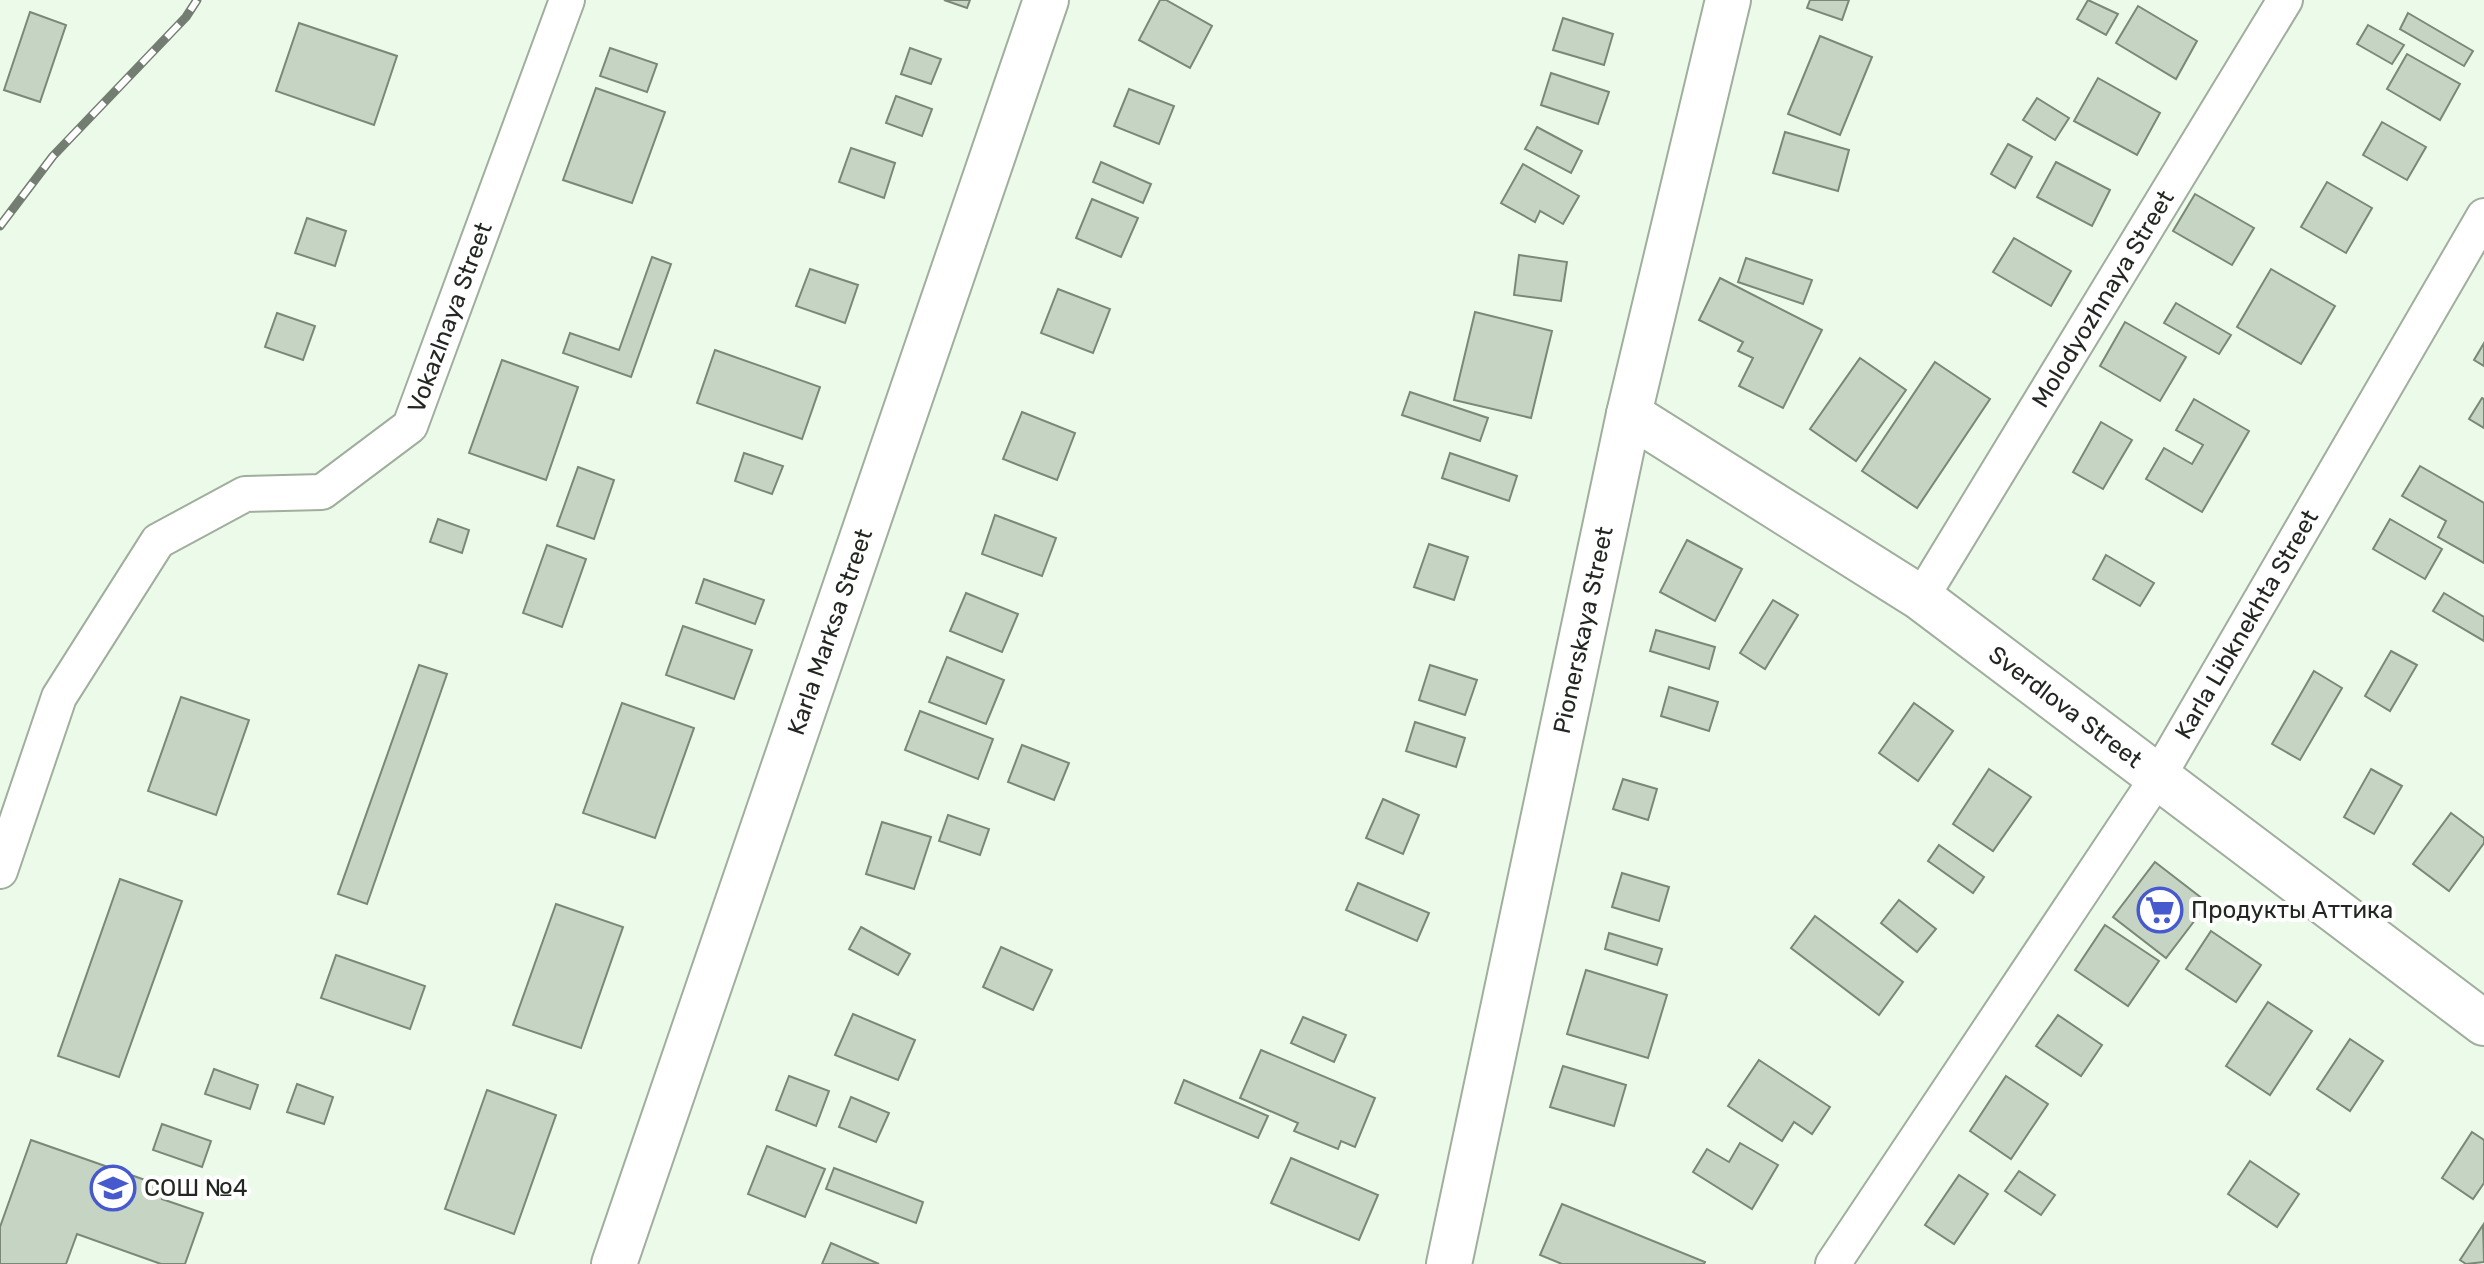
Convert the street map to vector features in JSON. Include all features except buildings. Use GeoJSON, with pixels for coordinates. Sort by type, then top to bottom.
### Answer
{"type":"FeatureCollection","features":[{"type":"Feature","properties":{"kind":"street","name":"Vokazlnaya Street"},"geometry":{"type":"LineString","coordinates":[[0,871],[59,697],[158,541],[245,494],[322,492],[410,426],[567,0]]}},
{"type":"Feature","properties":{"kind":"street","name":"Karla Marksa Street"},"geometry":{"type":"LineString","coordinates":[[614,1264],[1046,0]]}},
{"type":"Feature","properties":{"kind":"street","name":"Pionerskaya Street"},"geometry":{"type":"LineString","coordinates":[[1449,1264],[1629,414],[1728,0]]}},
{"type":"Feature","properties":{"kind":"street","name":"Molodyozhnaya Street"},"geometry":{"type":"LineString","coordinates":[[1921,598],[2285,0]]}},
{"type":"Feature","properties":{"kind":"street","name":"Karla Libknekhta Street"},"geometry":{"type":"LineString","coordinates":[[1833,1264],[2158,777],[2484,216]]}},
{"type":"Feature","properties":{"kind":"street","name":"Sverdlova Street"},"geometry":{"type":"LineString","coordinates":[[1629,414],[1921,598],[2484,1023]]}},
{"type":"Feature","properties":{"kind":"railway"},"geometry":{"type":"LineString","coordinates":[[0,226],[53,156],[186,17],[197,0]]}},
{"type":"Feature","properties":{"kind":"place","name":"Продукты Аттика"},"geometry":{"type":"Point","coordinates":[2160,910]}},
{"type":"Feature","properties":{"kind":"place","name":"СОШ №4"},"geometry":{"type":"Point","coordinates":[113,1188]}}]}
